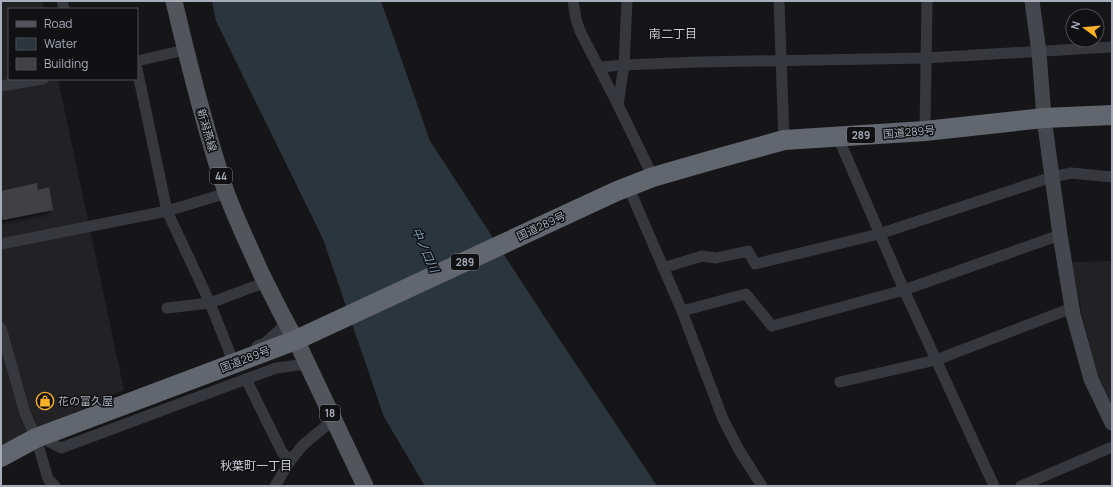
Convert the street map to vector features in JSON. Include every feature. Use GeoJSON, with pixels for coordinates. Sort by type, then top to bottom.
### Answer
{"type":"FeatureCollection","features":[{"type":"Feature","properties":{"kind":"highway","name":"国道289号"},"geometry":{"type":"LineString","coordinates":[[1,457],[38,438],[291,332],[314,332],[623,188],[653,177],[784,140],[926,131],[1044,118],[1112,115]]}},
{"type":"Feature","properties":{"kind":"main road","name":"新潟燕線"},"geometry":{"type":"LineString","coordinates":[[174,1],[185,50],[226,193],[245,238],[291,332]]}},
{"type":"Feature","properties":{"kind":"main road","name":"18"},"geometry":{"type":"LineString","coordinates":[[291,332],[365,486]]}},
{"type":"Feature","properties":{"kind":"street"},"geometry":{"type":"LineString","coordinates":[[573,1],[580,31],[600,67],[653,177]]}},
{"type":"Feature","properties":{"kind":"street"},"geometry":{"type":"LineString","coordinates":[[618,105],[624,65],[627,1]]}},
{"type":"Feature","properties":{"kind":"street"},"geometry":{"type":"LineString","coordinates":[[780,1],[784,140]]}},
{"type":"Feature","properties":{"kind":"street"},"geometry":{"type":"LineString","coordinates":[[926,131],[927,1]]}},
{"type":"Feature","properties":{"kind":"street"},"geometry":{"type":"LineString","coordinates":[[1032,1],[1039,52],[1044,118],[1060,235],[1072,308],[1092,379],[1112,422]]}},
{"type":"Feature","properties":{"kind":"street"},"geometry":{"type":"LineString","coordinates":[[600,67],[782,60],[926,58],[1112,47]]}},
{"type":"Feature","properties":{"kind":"street"},"geometry":{"type":"LineString","coordinates":[[138,61],[185,50]]}},
{"type":"Feature","properties":{"kind":"street"},"geometry":{"type":"LineString","coordinates":[[138,74],[167,211],[210,303],[231,356]]}},
{"type":"Feature","properties":{"kind":"street"},"geometry":{"type":"LineString","coordinates":[[1,86],[37,80]]}},
{"type":"Feature","properties":{"kind":"street"},"geometry":{"type":"LineString","coordinates":[[838,137],[904,290],[994,486]]}},
{"type":"Feature","properties":{"kind":"street"},"geometry":{"type":"LineString","coordinates":[[663,268],[702,256],[716,258],[748,251],[755,264],[880,234],[1071,172],[1112,177]]}},
{"type":"Feature","properties":{"kind":"street"},"geometry":{"type":"LineString","coordinates":[[623,188],[663,268],[682,311],[723,419],[739,450],[762,486]]}},
{"type":"Feature","properties":{"kind":"street"},"geometry":{"type":"LineString","coordinates":[[1,244],[167,211],[226,193]]}},
{"type":"Feature","properties":{"kind":"street"},"geometry":{"type":"LineString","coordinates":[[682,311],[746,294],[772,326],[904,290],[1060,235]]}},
{"type":"Feature","properties":{"kind":"street"},"geometry":{"type":"LineString","coordinates":[[167,308],[210,303],[266,282]]}},
{"type":"Feature","properties":{"kind":"street"},"geometry":{"type":"LineString","coordinates":[[840,382],[936,360],[1072,308]]}},
{"type":"Feature","properties":{"kind":"street"},"geometry":{"type":"LineString","coordinates":[[1,328],[25,413],[38,438],[48,479],[54,486]]}},
{"type":"Feature","properties":{"kind":"street"},"geometry":{"type":"LineString","coordinates":[[38,438],[53,423],[266,343],[291,332]]}},
{"type":"Feature","properties":{"kind":"street"},"geometry":{"type":"LineString","coordinates":[[38,438],[61,448],[276,368],[307,364]]}},
{"type":"Feature","properties":{"kind":"street"},"geometry":{"type":"LineString","coordinates":[[246,379],[282,452],[290,461]]}},
{"type":"Feature","properties":{"kind":"street"},"geometry":{"type":"LineString","coordinates":[[275,486],[290,461],[303,445],[333,420]]}},
{"type":"Feature","properties":{"kind":"street"},"geometry":{"type":"LineString","coordinates":[[1021,486],[1112,447]]}},
{"type":"Feature","properties":{"kind":"shaded area"},"geometry":{"type":"Polygon","coordinates":[[[1,1],[42,1],[44,8],[8,8],[8,80],[58,80],[124,390],[1,446],[1,1]]]}},
{"type":"Feature","properties":{"kind":"shaded area"},"geometry":{"type":"Polygon","coordinates":[[[1112,261],[1112,406],[1096,370],[1081,310],[1072,262],[1112,261]]]}},
{"type":"Feature","properties":{"kind":"water","name":"中ノ口川"},"geometry":{"type":"Polygon","coordinates":[[[212,1],[381,1],[430,141],[657,486],[425,486],[384,417],[323,239],[216,21],[212,1]]]}},
{"type":"Feature","properties":{"kind":"building"},"geometry":{"type":"Polygon","coordinates":[[[37,183],[38,190],[49,187],[53,210],[3,220],[1,212],[1,191],[37,183]]]}},
{"type":"Feature","properties":{"kind":"place","name":"花の富久屋"},"geometry":{"type":"Point","coordinates":[45,401]}},
{"type":"Feature","properties":{"kind":"district","name":"南二丁目"},"geometry":{"type":"Point","coordinates":[673,34]}},
{"type":"Feature","properties":{"kind":"district","name":"秋葉町一丁目"},"geometry":{"type":"Point","coordinates":[256,466]}}]}
